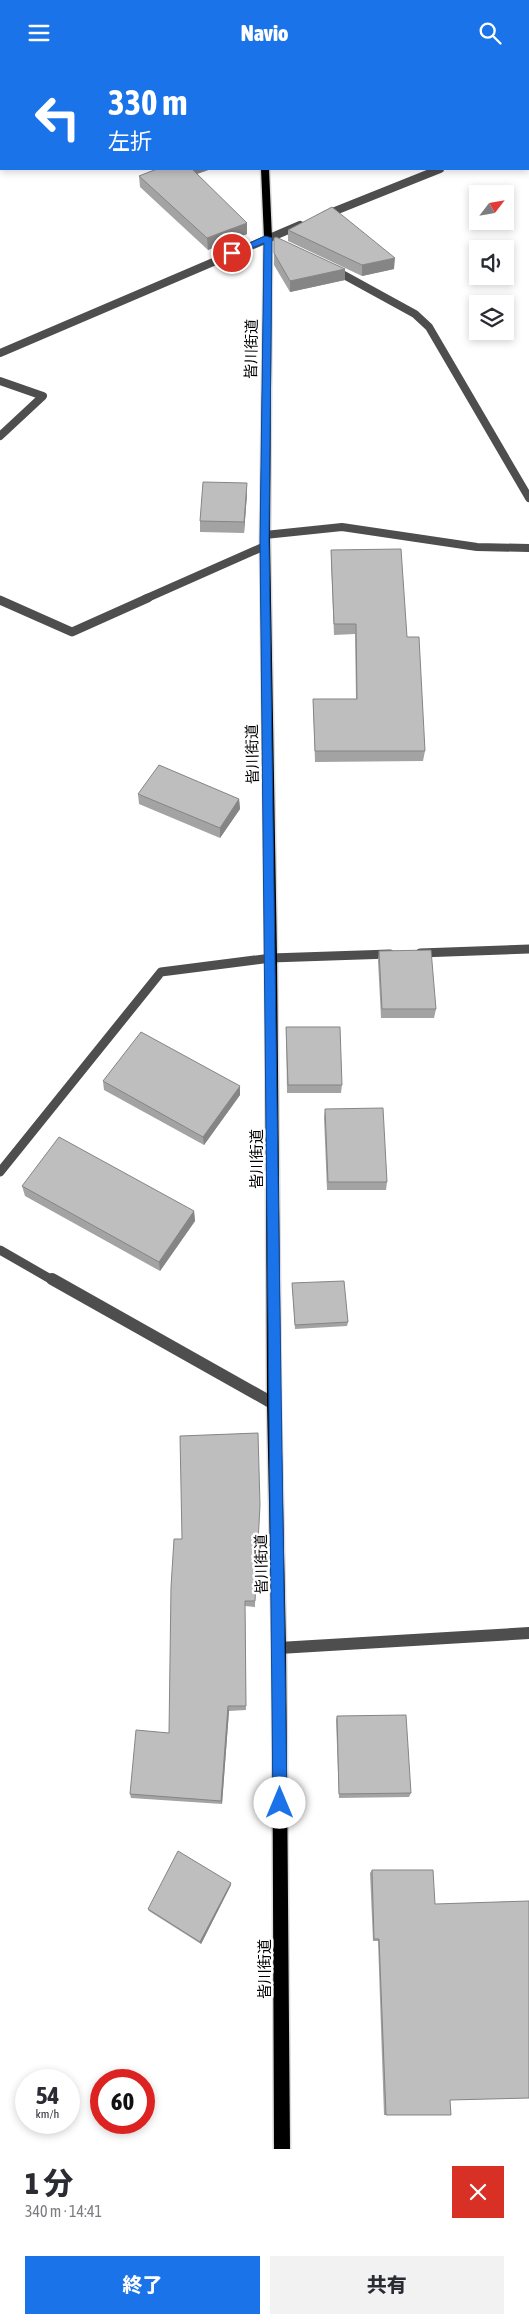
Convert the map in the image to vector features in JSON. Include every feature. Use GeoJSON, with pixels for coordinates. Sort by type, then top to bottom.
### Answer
{"type":"FeatureCollection","features":[{"type":"Feature","properties":{"kind":"main road","name":"皆川街道"},"geometry":{"type":"LineString","coordinates":[[265,170],[273,240],[265,541],[271,958],[274,1404],[279,1649],[282,2149]]}},
{"type":"Feature","properties":{"kind":"street"},"geometry":{"type":"LineString","coordinates":[[314,220],[438,170]]}},
{"type":"Feature","properties":{"kind":"street"},"geometry":{"type":"LineString","coordinates":[[0,353],[273,240],[304,223]]}},
{"type":"Feature","properties":{"kind":"street"},"geometry":{"type":"LineString","coordinates":[[328,266],[416,314],[429,327],[529,498]]}},
{"type":"Feature","properties":{"kind":"street"},"geometry":{"type":"LineString","coordinates":[[0,381],[43,396],[0,437]]}},
{"type":"Feature","properties":{"kind":"street"},"geometry":{"type":"LineString","coordinates":[[0,601],[72,632],[265,541],[342,527],[477,547],[529,548]]}},
{"type":"Feature","properties":{"kind":"street"},"geometry":{"type":"LineString","coordinates":[[0,1172],[161,972],[271,958],[529,949]]}},
{"type":"Feature","properties":{"kind":"street"},"geometry":{"type":"LineString","coordinates":[[0,1250],[274,1404]]}},
{"type":"Feature","properties":{"kind":"street"},"geometry":{"type":"LineString","coordinates":[[279,1649],[529,1633]]}},
{"type":"Feature","properties":{"kind":"building"},"geometry":{"type":"Polygon","coordinates":[[[154,170],[193,170],[247,223],[207,238],[139,176],[154,170]]]}},
{"type":"Feature","properties":{"kind":"building"},"geometry":{"type":"Polygon","coordinates":[[[332,207],[395,258],[362,265],[288,230],[332,207]]]}},
{"type":"Feature","properties":{"kind":"building"},"geometry":{"type":"Polygon","coordinates":[[[276,237],[345,269],[290,281],[274,253],[274,238],[276,237]]]}},
{"type":"Feature","properties":{"kind":"building"},"geometry":{"type":"Polygon","coordinates":[[[203,482],[247,483],[244,522],[200,521],[203,482]]]}},
{"type":"Feature","properties":{"kind":"building"},"geometry":{"type":"Polygon","coordinates":[[[401,549],[407,637],[419,637],[425,751],[315,751],[313,699],[357,699],[356,624],[334,624],[331,550],[401,549]]]}},
{"type":"Feature","properties":{"kind":"building"},"geometry":{"type":"Polygon","coordinates":[[[159,765],[239,799],[220,828],[138,794],[159,765]]]}},
{"type":"Feature","properties":{"kind":"building"},"geometry":{"type":"Polygon","coordinates":[[[431,950],[436,1009],[382,1009],[379,951],[431,950]]]}},
{"type":"Feature","properties":{"kind":"building"},"geometry":{"type":"Polygon","coordinates":[[[286,1027],[340,1027],[342,1085],[288,1085],[286,1027]]]}},
{"type":"Feature","properties":{"kind":"building"},"geometry":{"type":"Polygon","coordinates":[[[141,1032],[240,1086],[203,1137],[103,1081],[141,1032]]]}},
{"type":"Feature","properties":{"kind":"building"},"geometry":{"type":"Polygon","coordinates":[[[383,1108],[387,1182],[328,1182],[325,1109],[383,1108]]]}},
{"type":"Feature","properties":{"kind":"building"},"geometry":{"type":"Polygon","coordinates":[[[59,1137],[194,1211],[159,1262],[22,1186],[59,1137]]]}},
{"type":"Feature","properties":{"kind":"building"},"geometry":{"type":"Polygon","coordinates":[[[344,1281],[348,1322],[295,1325],[292,1283],[344,1281]]]}},
{"type":"Feature","properties":{"kind":"building"},"geometry":{"type":"Polygon","coordinates":[[[258,1433],[260,1505],[255,1601],[245,1601],[246,1706],[228,1706],[221,1801],[130,1794],[136,1730],[169,1733],[171,1587],[174,1539],[182,1539],[180,1436],[258,1433]]]}},
{"type":"Feature","properties":{"kind":"building"},"geometry":{"type":"Polygon","coordinates":[[[406,1715],[411,1793],[339,1794],[337,1716],[406,1715]]]}},
{"type":"Feature","properties":{"kind":"building"},"geometry":{"type":"Polygon","coordinates":[[[178,1851],[231,1883],[200,1942],[148,1909],[178,1851]]]}},
{"type":"Feature","properties":{"kind":"building"},"geometry":{"type":"Polygon","coordinates":[[[372,1870],[433,1870],[435,1904],[529,1901],[529,2098],[450,2100],[451,2115],[386,2115],[379,1939],[374,1939],[372,1870]]]}},
{"type":"Feature","properties":{"kind":"route"},"geometry":{"type":"LineString","coordinates":[[232,253],[268,238],[265,540],[280,1803]]}}]}
